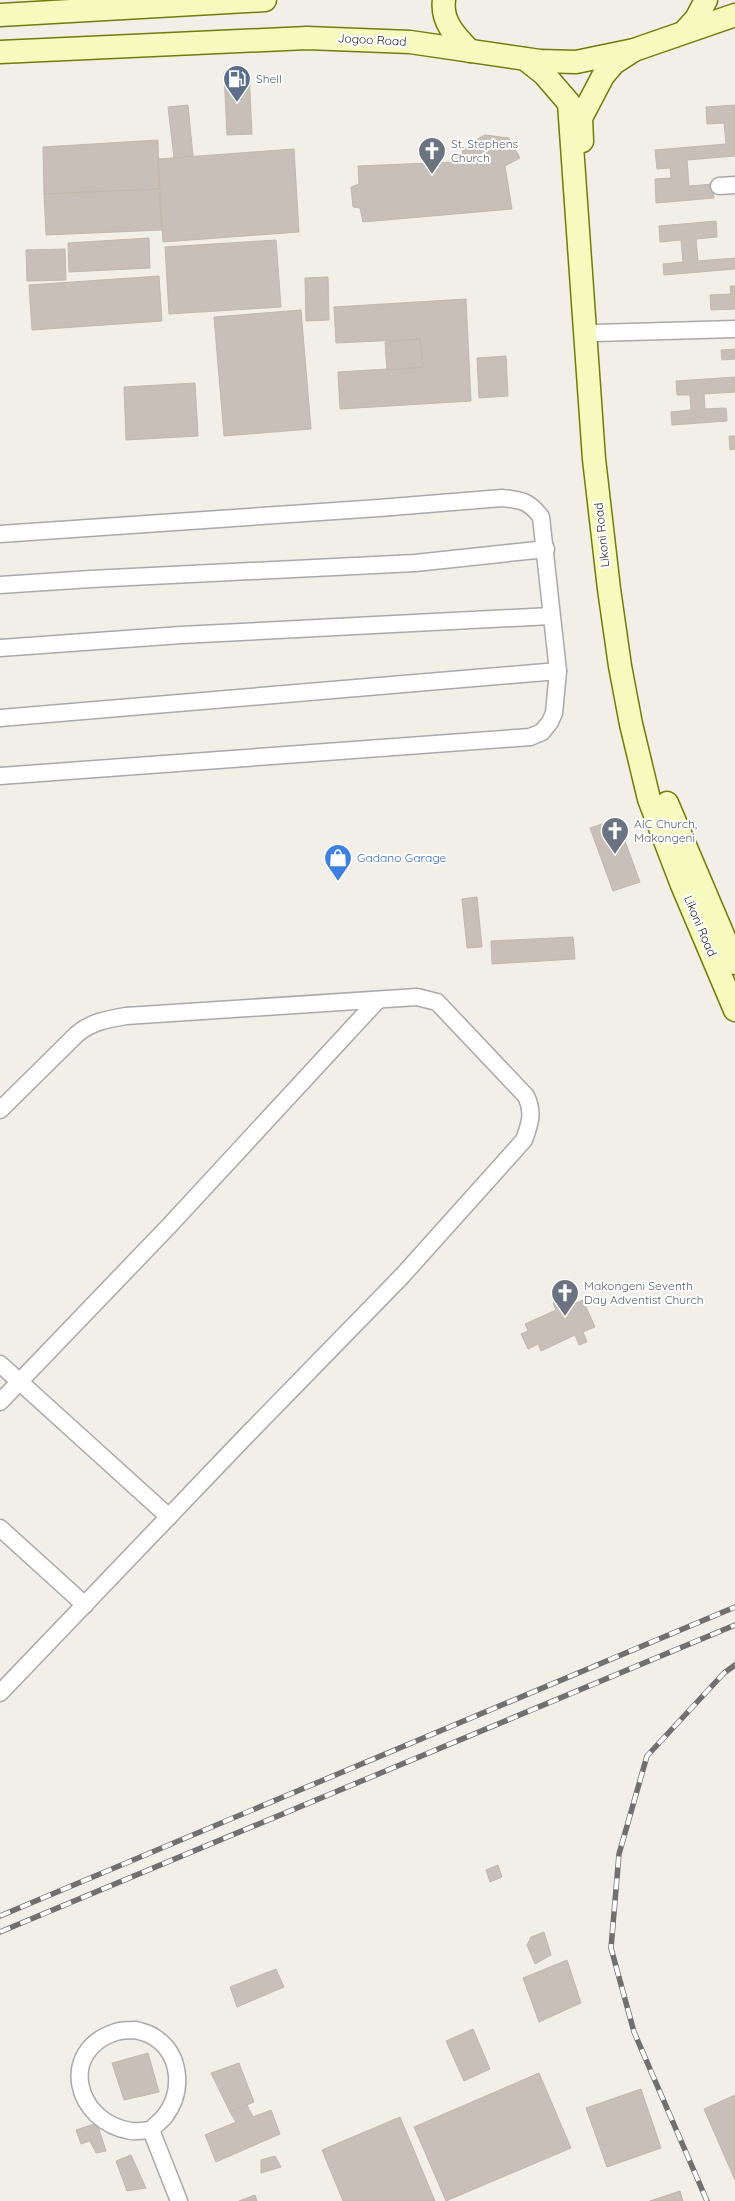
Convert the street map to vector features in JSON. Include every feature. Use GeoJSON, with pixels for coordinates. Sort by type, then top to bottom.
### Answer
{"type":"FeatureCollection","features":[{"type":"Feature","properties":{"kind":"street"},"geometry":{"type":"LineString","coordinates":[[0,15],[265,0]]}},
{"type":"Feature","properties":{"kind":"street"},"geometry":{"type":"LineString","coordinates":[[444,0],[442,11],[447,22],[455,36],[470,50]]}},
{"type":"Feature","properties":{"kind":"street"},"geometry":{"type":"LineString","coordinates":[[685,31],[696,19],[706,0]]}},
{"type":"Feature","properties":{"kind":"street","name":"Jogoo Road"},"geometry":{"type":"LineString","coordinates":[[0,52],[307,38],[410,42],[525,59],[576,62],[634,50],[735,15]]}},
{"type":"Feature","properties":{"kind":"street","name":"Likoni Road"},"geometry":{"type":"LineString","coordinates":[[634,50],[614,63],[603,76],[581,118],[595,333],[618,598],[661,791],[735,963]]}},
{"type":"Feature","properties":{"kind":"street","name":"Likoni Road"},"geometry":{"type":"LineString","coordinates":[[525,59],[544,74],[568,104],[594,458],[608,589],[631,724],[650,799],[682,885],[735,1010]]}},
{"type":"Feature","properties":{"kind":"street"},"geometry":{"type":"LineString","coordinates":[[718,186],[735,185]]}},
{"type":"Feature","properties":{"kind":"street"},"geometry":{"type":"LineString","coordinates":[[595,333],[735,329]]}},
{"type":"Feature","properties":{"kind":"street"},"geometry":{"type":"LineString","coordinates":[[0,534],[502,498],[518,499],[531,504],[542,517],[558,671],[554,713],[542,732],[530,737],[0,776]]}},
{"type":"Feature","properties":{"kind":"street"},"geometry":{"type":"LineString","coordinates":[[0,585],[414,563],[546,549]]}},
{"type":"Feature","properties":{"kind":"street"},"geometry":{"type":"LineString","coordinates":[[0,648],[181,635],[551,616]]}},
{"type":"Feature","properties":{"kind":"street"},"geometry":{"type":"LineString","coordinates":[[0,718],[558,671]]}},
{"type":"Feature","properties":{"kind":"street"},"geometry":{"type":"LineString","coordinates":[[0,1110],[78,1034],[96,1023],[126,1016],[417,997],[437,1002],[526,1096],[531,1106],[530,1126],[524,1140],[505,1163],[402,1276],[0,1693]]}},
{"type":"Feature","properties":{"kind":"street"},"geometry":{"type":"LineString","coordinates":[[0,1402],[168,1226],[376,1001]]}},
{"type":"Feature","properties":{"kind":"street"},"geometry":{"type":"LineString","coordinates":[[0,1364],[169,1517]]}},
{"type":"Feature","properties":{"kind":"street"},"geometry":{"type":"LineString","coordinates":[[0,1528],[85,1605]]}},
{"type":"Feature","properties":{"kind":"street"},"geometry":{"type":"LineString","coordinates":[[136,2030],[153,2036],[167,2047],[176,2063],[178,2081],[174,2098],[165,2116],[151,2130],[132,2131],[113,2125],[97,2116],[86,2103],[80,2086],[81,2068],[88,2051],[101,2038],[118,2031],[136,2030]]}},
{"type":"Feature","properties":{"kind":"street"},"geometry":{"type":"LineString","coordinates":[[151,2130],[178,2201]]}},
{"type":"Feature","properties":{"kind":"building"},"geometry":{"type":"Polygon","coordinates":[[[249,71],[252,134],[227,135],[224,72],[249,71]]]}},
{"type":"Feature","properties":{"kind":"building"},"geometry":{"type":"Polygon","coordinates":[[[188,105],[193,156],[174,158],[168,107],[188,105]]]}},
{"type":"Feature","properties":{"kind":"building"},"geometry":{"type":"Polygon","coordinates":[[[735,105],[735,156],[687,160],[689,186],[713,184],[714,198],[656,203],[655,179],[671,178],[670,168],[657,169],[655,150],[726,144],[724,123],[707,124],[706,107],[735,105]]]}},
{"type":"Feature","properties":{"kind":"building","name":"St. Stephens Church"},"geometry":{"type":"Polygon","coordinates":[[[485,135],[509,138],[520,158],[505,166],[512,209],[363,222],[360,208],[353,207],[351,187],[359,184],[358,166],[454,162],[468,144],[485,135]]]}},
{"type":"Feature","properties":{"kind":"building"},"geometry":{"type":"Polygon","coordinates":[[[158,140],[159,189],[44,194],[43,147],[158,140]]]}},
{"type":"Feature","properties":{"kind":"building"},"geometry":{"type":"Polygon","coordinates":[[[294,149],[299,232],[163,242],[158,159],[294,149]]]}},
{"type":"Feature","properties":{"kind":"building"},"geometry":{"type":"Polygon","coordinates":[[[159,189],[162,230],[46,235],[44,194],[159,189]]]}},
{"type":"Feature","properties":{"kind":"building"},"geometry":{"type":"Polygon","coordinates":[[[716,221],[717,237],[696,239],[698,261],[735,258],[735,269],[664,275],[663,264],[683,262],[681,240],[660,242],[659,226],[716,221]]]}},
{"type":"Feature","properties":{"kind":"building"},"geometry":{"type":"Polygon","coordinates":[[[149,238],[150,268],[69,272],[68,243],[149,238]]]}},
{"type":"Feature","properties":{"kind":"building"},"geometry":{"type":"Polygon","coordinates":[[[276,240],[281,307],[169,314],[165,247],[276,240]]]}},
{"type":"Feature","properties":{"kind":"building"},"geometry":{"type":"Polygon","coordinates":[[[65,249],[66,280],[27,281],[26,250],[65,249]]]}},
{"type":"Feature","properties":{"kind":"building"},"geometry":{"type":"Polygon","coordinates":[[[159,276],[162,321],[32,330],[29,285],[159,276]]]}},
{"type":"Feature","properties":{"kind":"building"},"geometry":{"type":"Polygon","coordinates":[[[328,277],[329,320],[306,321],[305,278],[328,277]]]}},
{"type":"Feature","properties":{"kind":"building"},"geometry":{"type":"Polygon","coordinates":[[[730,286],[735,286],[735,309],[711,310],[710,295],[731,294],[730,286]]]}},
{"type":"Feature","properties":{"kind":"building"},"geometry":{"type":"Polygon","coordinates":[[[466,299],[471,401],[340,409],[338,372],[423,367],[420,339],[336,343],[334,307],[466,299]]]}},
{"type":"Feature","properties":{"kind":"building"},"geometry":{"type":"Polygon","coordinates":[[[301,310],[311,429],[224,436],[214,317],[301,310]]]}},
{"type":"Feature","properties":{"kind":"building"},"geometry":{"type":"Polygon","coordinates":[[[420,339],[423,367],[387,370],[385,342],[420,339]]]}},
{"type":"Feature","properties":{"kind":"building"},"geometry":{"type":"Polygon","coordinates":[[[735,349],[735,359],[722,360],[721,350],[735,349]]]}},
{"type":"Feature","properties":{"kind":"building"},"geometry":{"type":"Polygon","coordinates":[[[506,356],[508,396],[479,398],[477,358],[506,356]]]}},
{"type":"Feature","properties":{"kind":"building"},"geometry":{"type":"Polygon","coordinates":[[[735,377],[735,392],[704,394],[705,409],[726,408],[727,421],[672,425],[671,412],[691,410],[690,395],[677,395],[676,381],[735,377]]]}},
{"type":"Feature","properties":{"kind":"building"},"geometry":{"type":"Polygon","coordinates":[[[195,383],[198,436],[126,440],[124,387],[195,383]]]}},
{"type":"Feature","properties":{"kind":"building"},"geometry":{"type":"Polygon","coordinates":[[[729,436],[735,436],[735,449],[730,450],[729,436]]]}},
{"type":"Feature","properties":{"kind":"building","name":"AIC Church, Makongeni"},"geometry":{"type":"Polygon","coordinates":[[[617,819],[640,882],[613,891],[590,828],[617,819]]]}},
{"type":"Feature","properties":{"kind":"building"},"geometry":{"type":"Polygon","coordinates":[[[477,897],[482,947],[467,948],[462,899],[477,897]]]}},
{"type":"Feature","properties":{"kind":"building"},"geometry":{"type":"Polygon","coordinates":[[[573,937],[575,959],[492,964],[491,941],[573,937]]]}},
{"type":"Feature","properties":{"kind":"building","name":"Makongeni Seventh Day Adventist Church"},"geometry":{"type":"Polygon","coordinates":[[[570,1295],[574,1304],[583,1300],[595,1327],[583,1332],[587,1342],[579,1345],[575,1335],[541,1351],[538,1344],[528,1349],[521,1334],[528,1331],[525,1324],[556,1310],[553,1303],[570,1295]]]}},
{"type":"Feature","properties":{"kind":"building"},"geometry":{"type":"Polygon","coordinates":[[[498,1865],[502,1877],[490,1882],[486,1870],[498,1865]]]}},
{"type":"Feature","properties":{"kind":"building"},"geometry":{"type":"Polygon","coordinates":[[[544,1932],[551,1955],[535,1964],[527,1945],[531,1937],[544,1932]]]}},
{"type":"Feature","properties":{"kind":"building"},"geometry":{"type":"Polygon","coordinates":[[[567,1960],[581,2003],[539,2022],[523,1978],[567,1960]]]}},
{"type":"Feature","properties":{"kind":"building"},"geometry":{"type":"Polygon","coordinates":[[[276,1969],[284,1987],[237,2007],[230,1987],[276,1969]]]}},
{"type":"Feature","properties":{"kind":"building"},"geometry":{"type":"Polygon","coordinates":[[[473,2029],[490,2069],[464,2081],[446,2041],[473,2029]]]}},
{"type":"Feature","properties":{"kind":"building"},"geometry":{"type":"Polygon","coordinates":[[[148,2053],[159,2092],[124,2100],[112,2063],[148,2053]]]}},
{"type":"Feature","properties":{"kind":"building"},"geometry":{"type":"Polygon","coordinates":[[[239,2063],[254,2102],[230,2112],[211,2073],[239,2063]]]}},
{"type":"Feature","properties":{"kind":"building"},"geometry":{"type":"Polygon","coordinates":[[[539,2073],[571,2148],[446,2201],[414,2127],[539,2073]]]}},
{"type":"Feature","properties":{"kind":"building"},"geometry":{"type":"Polygon","coordinates":[[[641,2089],[661,2148],[607,2167],[586,2108],[641,2089]]]}},
{"type":"Feature","properties":{"kind":"building"},"geometry":{"type":"Polygon","coordinates":[[[735,2095],[735,2180],[704,2109],[735,2095]]]}},
{"type":"Feature","properties":{"kind":"building"},"geometry":{"type":"Polygon","coordinates":[[[247,2105],[253,2117],[271,2110],[280,2134],[216,2162],[205,2135],[236,2122],[230,2112],[247,2105]]]}},
{"type":"Feature","properties":{"kind":"building"},"geometry":{"type":"Polygon","coordinates":[[[400,2117],[435,2201],[343,2201],[322,2150],[400,2117]]]}},
{"type":"Feature","properties":{"kind":"building"},"geometry":{"type":"Polygon","coordinates":[[[97,2123],[106,2151],[96,2153],[90,2141],[81,2144],[76,2130],[97,2123]]]}},
{"type":"Feature","properties":{"kind":"building"},"geometry":{"type":"Polygon","coordinates":[[[131,2155],[146,2188],[127,2191],[116,2161],[131,2155]]]}},
{"type":"Feature","properties":{"kind":"building"},"geometry":{"type":"Polygon","coordinates":[[[275,2156],[281,2167],[261,2173],[261,2160],[275,2156]]]}},
{"type":"Feature","properties":{"kind":"building"},"geometry":{"type":"Polygon","coordinates":[[[680,2191],[683,2201],[650,2201],[680,2191]]]}},
{"type":"Feature","properties":{"kind":"building"},"geometry":{"type":"Polygon","coordinates":[[[255,2195],[257,2201],[239,2201],[255,2195]]]}},
{"type":"Feature","properties":{"kind":"railway"},"geometry":{"type":"LineString","coordinates":[[0,1916],[735,1607]]}},
{"type":"Feature","properties":{"kind":"railway"},"geometry":{"type":"LineString","coordinates":[[0,1932],[735,1625]]}},
{"type":"Feature","properties":{"kind":"railway"},"geometry":{"type":"LineString","coordinates":[[707,2201],[634,2032],[611,1948],[619,1854],[647,1756],[724,1673],[735,1665]]}},
{"type":"Feature","properties":{"kind":"place","name":"Shell"},"geometry":{"type":"Point","coordinates":[237,103]}},
{"type":"Feature","properties":{"kind":"place","name":"St. Stephens Church"},"geometry":{"type":"Point","coordinates":[432,175]}},
{"type":"Feature","properties":{"kind":"place","name":"AIC Church, Makongeni"},"geometry":{"type":"Point","coordinates":[615,855]}},
{"type":"Feature","properties":{"kind":"place","name":"Gadano Garage"},"geometry":{"type":"Point","coordinates":[338,882]}},
{"type":"Feature","properties":{"kind":"place","name":"Makongeni Seventh Day Adventist Church"},"geometry":{"type":"Point","coordinates":[565,1317]}}]}
